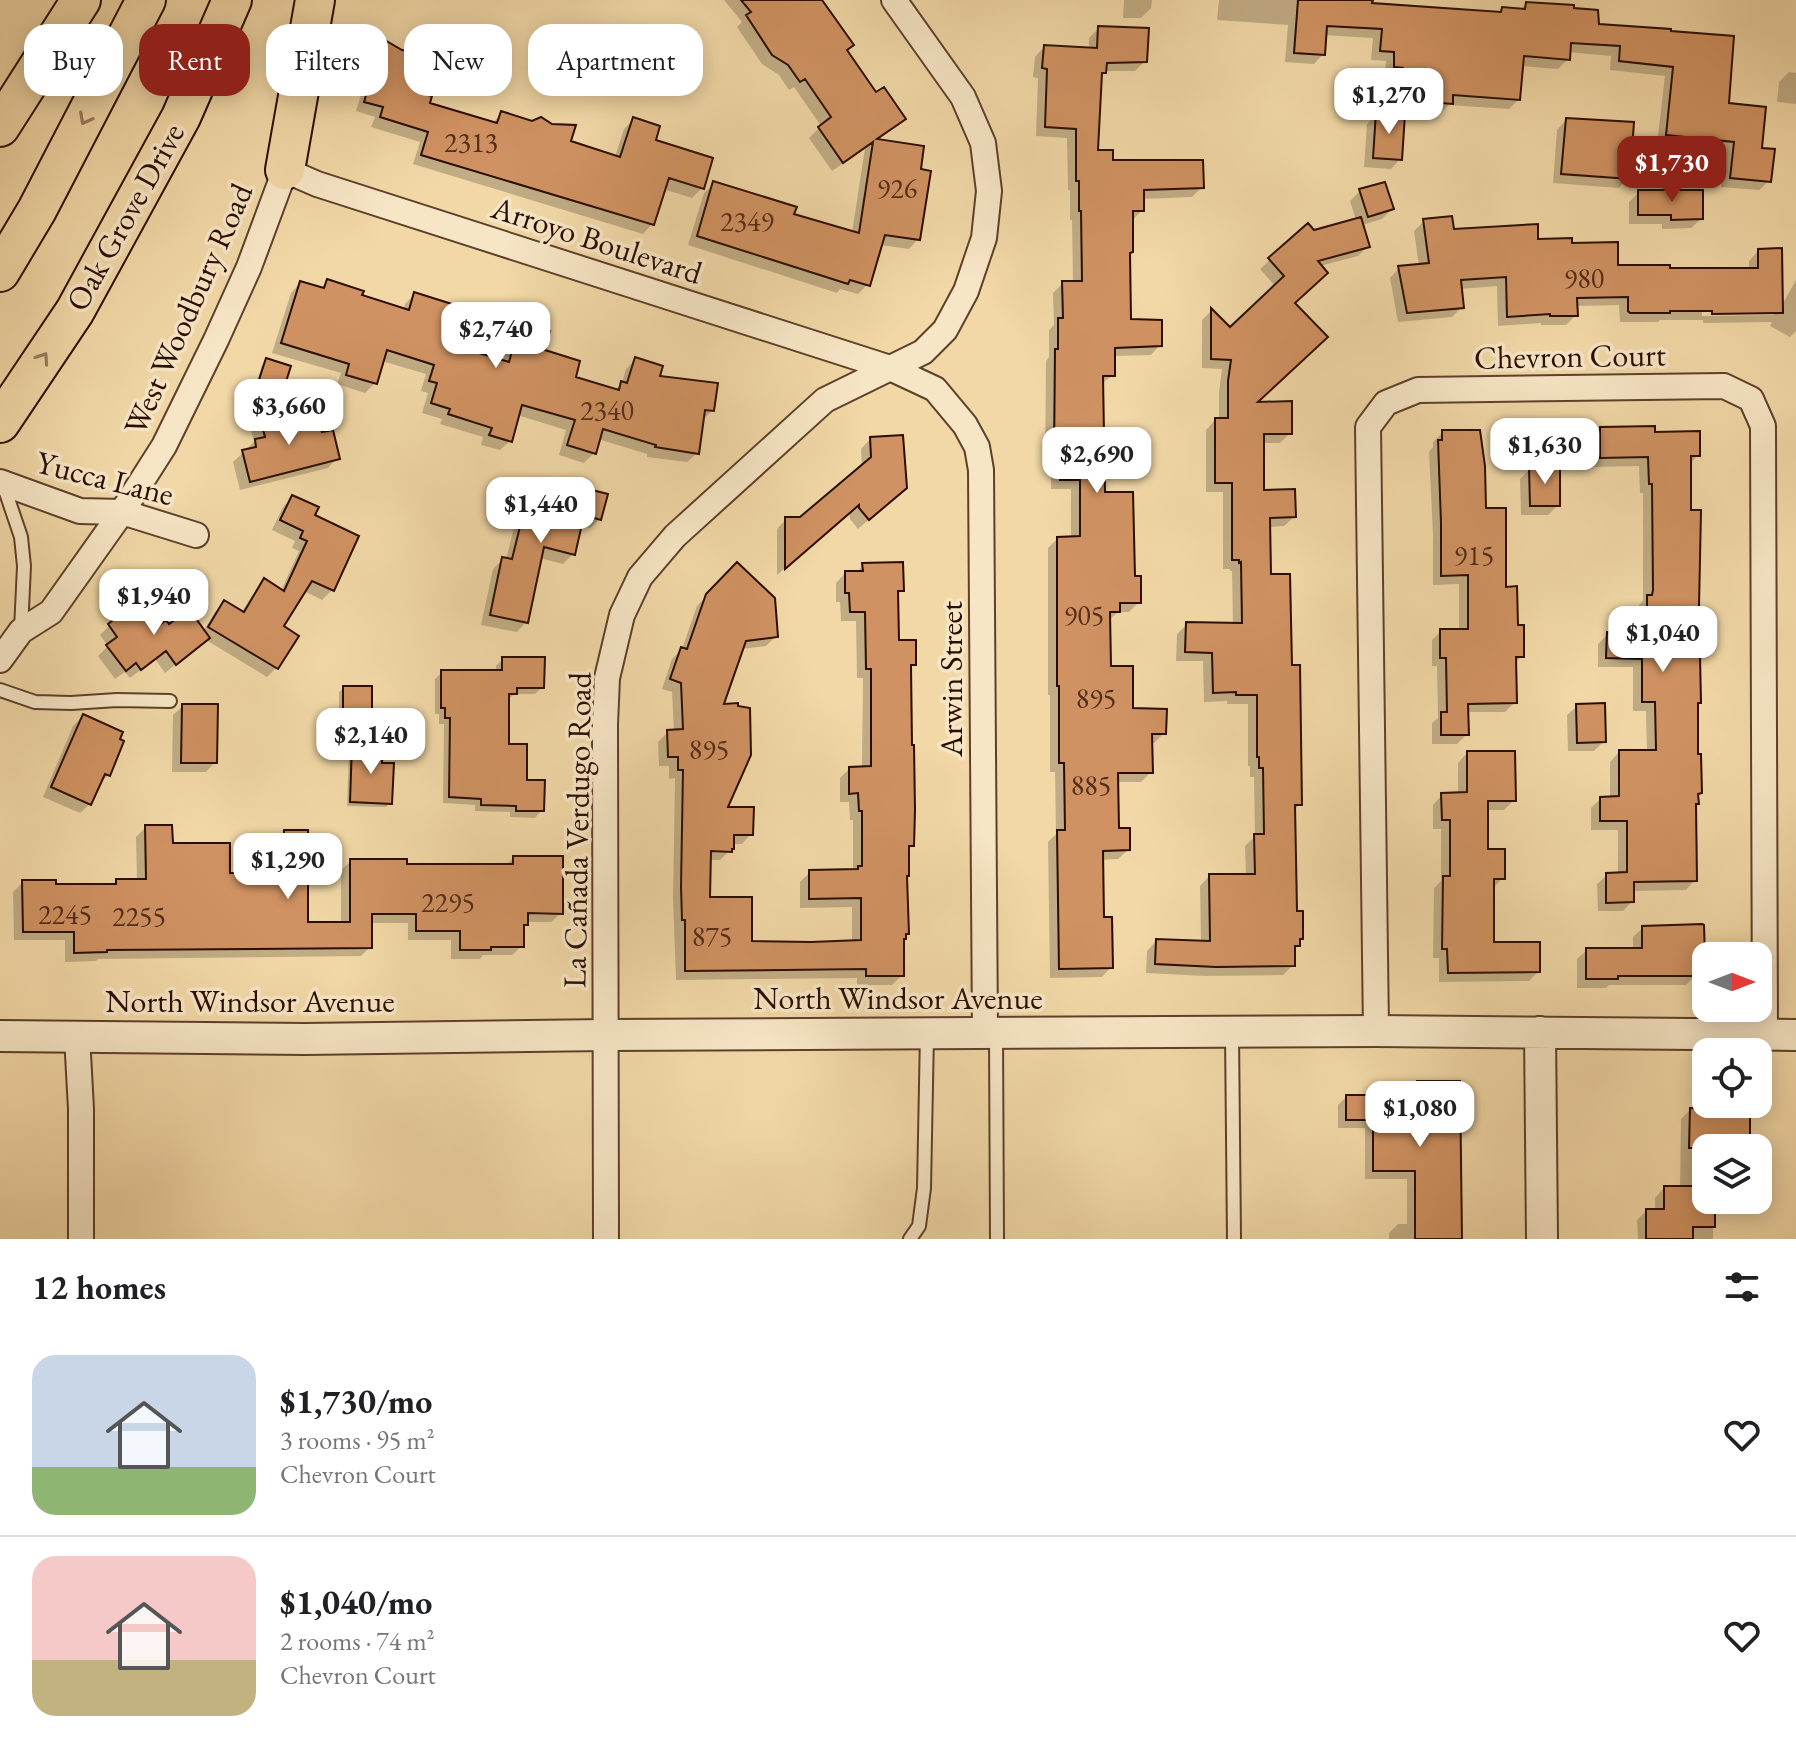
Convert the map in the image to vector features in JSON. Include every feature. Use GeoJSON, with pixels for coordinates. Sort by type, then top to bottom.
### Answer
{"type":"FeatureCollection","features":[{"type":"Feature","properties":{"kind":"main road"},"geometry":{"type":"LineString","coordinates":[[0,127],[81,0]]}},
{"type":"Feature","properties":{"kind":"main road"},"geometry":{"type":"LineString","coordinates":[[0,272],[37,210],[146,0]]}},
{"type":"Feature","properties":{"kind":"main road","name":"Oak Grove Drive"},"geometry":{"type":"LineString","coordinates":[[0,423],[82,298],[181,117],[232,0]]}},
{"type":"Feature","properties":{"kind":"main road"},"geometry":{"type":"LineString","coordinates":[[285,170],[315,0]]}},
{"type":"Feature","properties":{"kind":"street","name":"La Cañada Verdugo Road"},"geometry":{"type":"LineString","coordinates":[[606,1239],[606,693],[622,615],[640,577],[675,536],[825,400],[923,352],[945,330],[966,291],[984,238],[989,191],[983,143],[963,97],[894,0]]}},
{"type":"Feature","properties":{"kind":"street","name":"Arroyo Boulevard"},"geometry":{"type":"LineString","coordinates":[[285,170],[317,184],[890,368]]}},
{"type":"Feature","properties":{"kind":"street","name":"West Woodbury Road"},"geometry":{"type":"LineString","coordinates":[[0,660],[21,631],[51,612],[122,512],[164,446],[249,267],[285,170]]}},
{"type":"Feature","properties":{"kind":"street","name":"Arwin Street"},"geometry":{"type":"LineString","coordinates":[[890,368],[935,389],[965,425],[977,447],[981,470],[990,1033]]}},
{"type":"Feature","properties":{"kind":"street","name":"Chevron Court"},"geometry":{"type":"LineString","coordinates":[[1376,1031],[1368,427],[1386,403],[1418,390],[1724,386],[1751,399],[1763,426],[1765,1034]]}},
{"type":"Feature","properties":{"kind":"street","name":"Yucca Lane"},"geometry":{"type":"LineString","coordinates":[[1,483],[80,511],[122,512],[196,535]]}},
{"type":"Feature","properties":{"kind":"street","name":"North Windsor Avenue"},"geometry":{"type":"LineString","coordinates":[[0,1036],[305,1039],[1376,1031],[1796,1035]]}},
{"type":"Feature","properties":{"kind":"street"},"geometry":{"type":"LineString","coordinates":[[1540,1032],[1542,1239]]}},
{"type":"Feature","properties":{"kind":"street"},"geometry":{"type":"LineString","coordinates":[[77,1036],[81,1109],[81,1239]]}},
{"type":"Feature","properties":{"kind":"lane"},"geometry":{"type":"LineString","coordinates":[[1,483],[21,537],[24,566],[21,631]]}},
{"type":"Feature","properties":{"kind":"lane"},"geometry":{"type":"LineString","coordinates":[[0,690],[35,702],[170,701]]}},
{"type":"Feature","properties":{"kind":"lane"},"geometry":{"type":"LineString","coordinates":[[1232,1032],[1234,1239]]}},
{"type":"Feature","properties":{"kind":"lane"},"geometry":{"type":"LineString","coordinates":[[910,1239],[919,1226],[924,1188],[927,1033]]}},
{"type":"Feature","properties":{"kind":"lane"},"geometry":{"type":"LineString","coordinates":[[990,1033],[997,1239]]}},
{"type":"Feature","properties":{"kind":"building"},"geometry":{"type":"Polygon","coordinates":[[[741,0],[822,0],[854,45],[847,50],[876,92],[884,87],[906,119],[877,139],[924,146],[921,169],[931,171],[920,240],[885,235],[870,286],[850,280],[848,284],[697,236],[713,181],[797,207],[794,214],[859,233],[873,142],[843,163],[818,127],[831,117],[805,79],[800,82],[788,65],[772,55],[746,15],[751,12],[741,0]]]}},
{"type":"Feature","properties":{"kind":"building"},"geometry":{"type":"Polygon","coordinates":[[[1298,0],[1373,0],[1372,3],[1501,12],[1502,7],[1525,9],[1526,2],[1574,5],[1574,8],[1598,10],[1599,24],[1734,36],[1729,103],[1766,107],[1762,148],[1775,149],[1771,182],[1730,178],[1734,142],[1666,135],[1673,67],[1619,61],[1620,46],[1571,43],[1570,60],[1524,56],[1520,100],[1453,95],[1453,104],[1401,100],[1403,68],[1394,67],[1394,52],[1380,51],[1382,29],[1327,26],[1325,55],[1294,53],[1298,0]]]}},
{"type":"Feature","properties":{"kind":"building"},"geometry":{"type":"Polygon","coordinates":[[[1098,26],[1149,28],[1147,62],[1107,63],[1106,73],[1102,73],[1098,150],[1113,150],[1113,160],[1203,160],[1204,188],[1144,190],[1144,211],[1133,211],[1131,319],[1162,320],[1162,346],[1115,348],[1115,376],[1103,376],[1105,492],[1133,492],[1135,576],[1141,576],[1141,603],[1120,603],[1120,612],[1110,612],[1111,666],[1133,666],[1133,708],[1167,709],[1166,734],[1152,734],[1153,773],[1118,773],[1119,828],[1130,828],[1130,850],[1103,851],[1104,917],[1112,917],[1113,968],[1059,969],[1057,830],[1065,830],[1064,763],[1059,763],[1057,537],[1080,536],[1080,480],[1060,480],[1060,455],[1054,455],[1055,349],[1058,349],[1058,318],[1063,318],[1062,281],[1082,281],[1081,211],[1079,181],[1076,181],[1076,129],[1045,127],[1047,69],[1042,68],[1044,45],[1097,48],[1098,26]]]}},
{"type":"Feature","properties":{"kind":"building"},"geometry":{"type":"Polygon","coordinates":[[[388,42],[404,50],[404,96],[432,96],[430,103],[497,123],[501,111],[532,121],[541,117],[552,124],[576,125],[571,141],[620,157],[633,117],[660,126],[656,140],[713,158],[704,189],[669,178],[654,225],[421,155],[428,132],[380,117],[383,107],[364,102],[366,96],[388,96],[388,42]]]}},
{"type":"Feature","properties":{"kind":"building"},"geometry":{"type":"Polygon","coordinates":[[[1376,112],[1405,114],[1402,160],[1373,158],[1376,112]]]}},
{"type":"Feature","properties":{"kind":"building"},"geometry":{"type":"Polygon","coordinates":[[[1566,118],[1634,122],[1630,179],[1561,174],[1566,118]]]}},
{"type":"Feature","properties":{"kind":"building"},"geometry":{"type":"Polygon","coordinates":[[[1385,182],[1394,209],[1368,217],[1359,189],[1385,182]]]}},
{"type":"Feature","properties":{"kind":"building"},"geometry":{"type":"Polygon","coordinates":[[[1638,190],[1703,190],[1703,219],[1671,220],[1671,215],[1638,215],[1638,190]]]}},
{"type":"Feature","properties":{"kind":"building"},"geometry":{"type":"Polygon","coordinates":[[[1452,216],[1454,229],[1538,224],[1538,239],[1572,238],[1572,243],[1618,242],[1618,265],[1758,268],[1758,249],[1782,248],[1783,313],[1630,313],[1628,297],[1577,298],[1578,316],[1507,317],[1506,277],[1461,280],[1464,308],[1407,313],[1398,266],[1429,263],[1423,219],[1452,216]]]}},
{"type":"Feature","properties":{"kind":"building"},"geometry":{"type":"Polygon","coordinates":[[[1361,217],[1370,247],[1318,261],[1328,273],[1295,303],[1328,337],[1258,402],[1292,401],[1292,434],[1264,434],[1264,490],[1295,489],[1296,517],[1270,518],[1271,574],[1290,574],[1292,665],[1300,665],[1302,805],[1295,805],[1297,911],[1303,911],[1303,939],[1300,939],[1300,946],[1295,946],[1295,966],[1155,964],[1156,939],[1210,941],[1209,874],[1255,874],[1254,834],[1264,834],[1263,768],[1259,768],[1257,757],[1257,695],[1213,693],[1212,653],[1185,652],[1186,622],[1242,623],[1241,562],[1232,560],[1232,483],[1215,483],[1215,418],[1228,418],[1231,360],[1211,359],[1211,308],[1230,327],[1284,276],[1268,258],[1308,223],[1314,230],[1361,217]]]}},
{"type":"Feature","properties":{"kind":"building"},"geometry":{"type":"Polygon","coordinates":[[[327,279],[364,291],[362,295],[409,310],[414,292],[474,311],[466,349],[509,362],[520,322],[550,331],[545,350],[580,361],[576,377],[619,390],[621,381],[627,383],[635,357],[663,366],[660,376],[718,383],[714,411],[705,410],[699,454],[655,447],[603,429],[596,454],[567,445],[575,420],[522,405],[512,442],[489,435],[492,428],[448,414],[450,409],[431,403],[437,383],[429,381],[434,365],[387,350],[377,384],[346,375],[349,364],[281,343],[300,281],[324,288],[327,279]]]}},
{"type":"Feature","properties":{"kind":"building"},"geometry":{"type":"Polygon","coordinates":[[[266,358],[291,366],[282,394],[257,386],[266,358]]]}},
{"type":"Feature","properties":{"kind":"building"},"geometry":{"type":"Polygon","coordinates":[[[279,413],[320,423],[322,432],[333,430],[340,459],[250,482],[242,450],[256,447],[255,439],[265,437],[260,418],[279,413]]]}},
{"type":"Feature","properties":{"kind":"building"},"geometry":{"type":"Polygon","coordinates":[[[1655,426],[1655,432],[1700,431],[1700,456],[1691,456],[1691,510],[1701,510],[1698,754],[1701,754],[1702,793],[1698,794],[1699,804],[1696,804],[1697,881],[1634,882],[1634,902],[1606,903],[1606,873],[1627,872],[1627,821],[1600,821],[1600,797],[1619,796],[1619,750],[1656,750],[1655,702],[1642,702],[1642,659],[1606,658],[1607,632],[1647,633],[1647,595],[1652,595],[1653,590],[1652,484],[1649,484],[1648,457],[1600,458],[1600,427],[1655,426]]]}},
{"type":"Feature","properties":{"kind":"building"},"geometry":{"type":"Polygon","coordinates":[[[1442,430],[1480,430],[1486,508],[1506,508],[1506,587],[1517,586],[1518,625],[1524,625],[1524,657],[1516,657],[1517,703],[1468,704],[1469,735],[1441,735],[1441,712],[1447,712],[1446,658],[1440,658],[1440,629],[1468,629],[1468,575],[1441,576],[1438,440],[1442,440],[1442,430]]]}},
{"type":"Feature","properties":{"kind":"building"},"geometry":{"type":"Polygon","coordinates":[[[903,435],[907,488],[869,520],[859,505],[785,569],[785,517],[800,517],[871,457],[870,437],[903,435]]]}},
{"type":"Feature","properties":{"kind":"building"},"geometry":{"type":"Polygon","coordinates":[[[1560,466],[1560,506],[1530,506],[1529,467],[1560,466]]]}},
{"type":"Feature","properties":{"kind":"building"},"geometry":{"type":"Polygon","coordinates":[[[530,486],[578,497],[580,487],[608,494],[601,520],[584,515],[575,555],[544,547],[528,623],[490,615],[502,557],[512,559],[530,486]]]}},
{"type":"Feature","properties":{"kind":"building"},"geometry":{"type":"Polygon","coordinates":[[[292,495],[319,507],[315,515],[359,536],[334,591],[312,581],[284,626],[299,636],[278,669],[208,627],[224,600],[244,612],[264,578],[284,591],[307,541],[300,538],[303,531],[280,520],[292,495]]]}},
{"type":"Feature","properties":{"kind":"building"},"geometry":{"type":"Polygon","coordinates":[[[737,562],[775,598],[778,637],[746,641],[724,704],[738,703],[738,706],[750,708],[751,755],[728,807],[754,807],[753,835],[734,835],[732,852],[711,851],[710,897],[752,897],[752,941],[811,942],[861,940],[861,898],[809,899],[809,870],[858,869],[862,866],[862,811],[859,811],[858,793],[849,794],[849,767],[871,766],[871,669],[866,669],[865,612],[850,612],[849,593],[845,593],[845,571],[863,571],[862,563],[903,562],[904,591],[898,591],[899,640],[916,640],[916,665],[911,665],[914,846],[909,846],[909,934],[904,939],[904,976],[866,976],[866,969],[685,971],[685,920],[682,920],[681,887],[683,770],[678,770],[678,757],[668,757],[667,730],[683,729],[681,683],[670,679],[681,647],[687,649],[706,594],[737,562]]]}},
{"type":"Feature","properties":{"kind":"building"},"geometry":{"type":"Polygon","coordinates":[[[139,600],[158,626],[166,620],[169,624],[189,609],[210,638],[176,665],[166,651],[141,670],[136,663],[126,671],[106,645],[117,637],[108,624],[139,600]]]}},
{"type":"Feature","properties":{"kind":"building"},"geometry":{"type":"Polygon","coordinates":[[[502,657],[545,657],[544,688],[517,688],[517,694],[509,694],[509,744],[527,744],[527,780],[545,780],[544,811],[516,811],[516,806],[481,805],[481,799],[449,797],[450,718],[445,718],[445,708],[441,708],[441,670],[502,670],[502,657]]]}},
{"type":"Feature","properties":{"kind":"building"},"geometry":{"type":"Polygon","coordinates":[[[343,686],[372,686],[372,739],[343,739],[343,686]]]}},
{"type":"Feature","properties":{"kind":"building"},"geometry":{"type":"Polygon","coordinates":[[[1605,703],[1606,742],[1577,743],[1576,704],[1605,703]]]}},
{"type":"Feature","properties":{"kind":"building"},"geometry":{"type":"Polygon","coordinates":[[[182,704],[218,704],[217,763],[181,763],[182,704]]]}},
{"type":"Feature","properties":{"kind":"building"},"geometry":{"type":"Polygon","coordinates":[[[83,714],[123,732],[120,739],[124,741],[110,776],[105,774],[91,805],[51,787],[83,714]]]}},
{"type":"Feature","properties":{"kind":"building"},"geometry":{"type":"Polygon","coordinates":[[[352,744],[383,745],[382,763],[394,763],[392,804],[350,802],[352,744]]]}},
{"type":"Feature","properties":{"kind":"building"},"geometry":{"type":"Polygon","coordinates":[[[1467,751],[1515,751],[1516,801],[1488,801],[1488,849],[1505,849],[1505,879],[1494,879],[1494,942],[1540,942],[1540,972],[1448,973],[1447,949],[1442,949],[1443,876],[1450,876],[1450,820],[1442,820],[1441,793],[1467,792],[1467,751]]]}},
{"type":"Feature","properties":{"kind":"building"},"geometry":{"type":"Polygon","coordinates":[[[145,825],[172,825],[173,843],[230,843],[230,873],[284,873],[284,830],[308,830],[308,922],[350,922],[350,859],[407,859],[407,864],[513,864],[513,856],[563,856],[563,914],[528,913],[528,925],[524,925],[524,947],[491,947],[491,950],[460,950],[460,931],[416,931],[416,914],[372,914],[372,948],[107,950],[74,953],[74,932],[23,932],[22,880],[56,880],[56,884],[116,884],[116,879],[146,879],[145,825]]]}},
{"type":"Feature","properties":{"kind":"building"},"geometry":{"type":"Polygon","coordinates":[[[1704,925],[1705,942],[1692,942],[1692,976],[1586,979],[1586,948],[1642,948],[1642,926],[1704,925]]]}},
{"type":"Feature","properties":{"kind":"building"},"geometry":{"type":"Polygon","coordinates":[[[1417,1081],[1460,1081],[1462,1239],[1415,1239],[1415,1171],[1373,1171],[1373,1120],[1346,1120],[1346,1095],[1417,1092],[1417,1081]]]}},
{"type":"Feature","properties":{"kind":"building"},"geometry":{"type":"Polygon","coordinates":[[[1690,1108],[1692,1118],[1750,1118],[1750,1134],[1692,1134],[1692,1148],[1689,1148],[1690,1108]]]}},
{"type":"Feature","properties":{"kind":"building"},"geometry":{"type":"Polygon","coordinates":[[[1664,1186],[1692,1186],[1692,1214],[1715,1214],[1715,1227],[1693,1227],[1693,1239],[1646,1239],[1646,1209],[1664,1209],[1664,1186]]]}}]}
